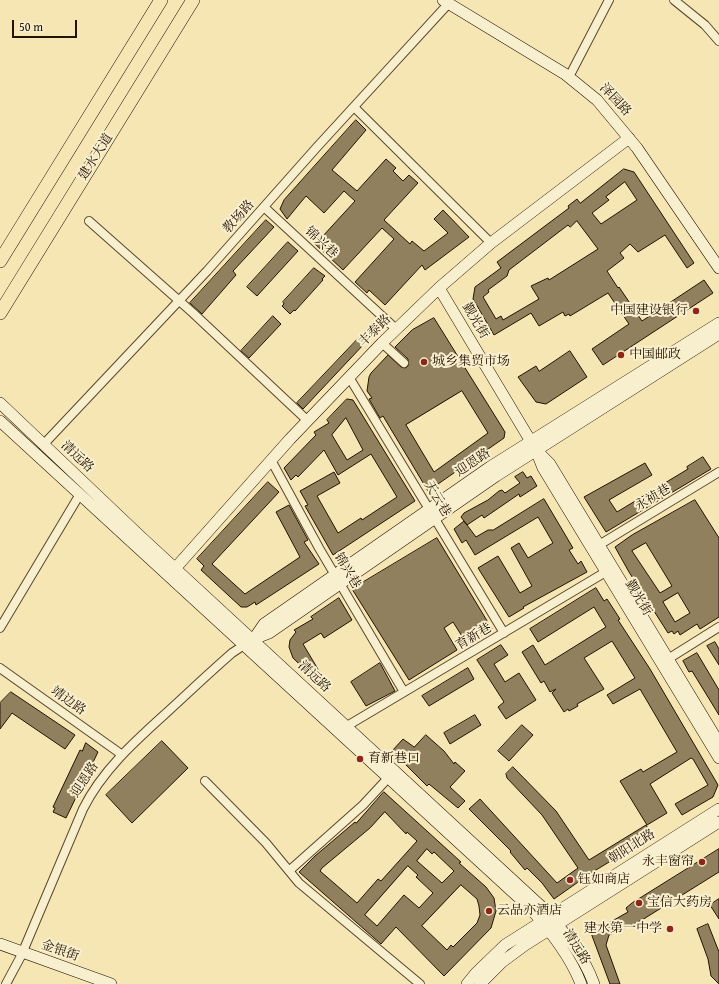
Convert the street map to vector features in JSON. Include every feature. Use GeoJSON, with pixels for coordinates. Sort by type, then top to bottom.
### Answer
{"type":"FeatureCollection","features":[{"type":"Feature","properties":{"kind":"main road","name":"建水大道"},"geometry":{"type":"LineString","coordinates":[[0,261],[161,0]]}},
{"type":"Feature","properties":{"kind":"main road","name":"建水大道"},"geometry":{"type":"LineString","coordinates":[[0,313],[193,0]]}},
{"type":"Feature","properties":{"kind":"street"},"geometry":{"type":"LineString","coordinates":[[569,77],[609,0]]}},
{"type":"Feature","properties":{"kind":"street"},"geometry":{"type":"LineString","coordinates":[[674,0],[705,25],[719,41]]}},
{"type":"Feature","properties":{"kind":"street","name":"泽园路"},"geometry":{"type":"LineString","coordinates":[[446,2],[569,77],[597,100],[629,138],[719,268]]}},
{"type":"Feature","properties":{"kind":"street","name":"教场路"},"geometry":{"type":"LineString","coordinates":[[44,445],[264,207],[446,2]]}},
{"type":"Feature","properties":{"kind":"street"},"geometry":{"type":"LineString","coordinates":[[354,107],[491,243]]}},
{"type":"Feature","properties":{"kind":"street","name":"丰泰路"},"geometry":{"type":"LineString","coordinates":[[172,572],[271,460],[349,377],[439,288],[491,243],[629,138]]}},
{"type":"Feature","properties":{"kind":"street","name":"锦兴巷"},"geometry":{"type":"LineString","coordinates":[[264,207],[396,329]]}},
{"type":"Feature","properties":{"kind":"street"},"geometry":{"type":"LineString","coordinates":[[89,221],[308,421]]}},
{"type":"Feature","properties":{"kind":"street","name":"觐光街"},"geometry":{"type":"LineString","coordinates":[[439,288],[534,446],[543,468],[668,659],[719,743]]}},
{"type":"Feature","properties":{"kind":"street","name":"迎恩路"},"geometry":{"type":"LineString","coordinates":[[6,984],[23,953],[85,804],[104,775],[121,754],[232,653],[249,642],[269,633],[338,579],[432,514],[719,323]]}},
{"type":"Feature","properties":{"kind":"street","name":"迎恩路"},"geometry":{"type":"LineString","coordinates":[[534,446],[719,334]]}},
{"type":"Feature","properties":{"kind":"street"},"geometry":{"type":"LineString","coordinates":[[382,343],[404,363]]}},
{"type":"Feature","properties":{"kind":"street","name":"天云巷"},"geometry":{"type":"LineString","coordinates":[[349,377],[504,633]]}},
{"type":"Feature","properties":{"kind":"street","name":"清远路"},"geometry":{"type":"LineString","coordinates":[[0,403],[172,572]]}},
{"type":"Feature","properties":{"kind":"street","name":"清远路"},"geometry":{"type":"LineString","coordinates":[[0,420],[80,494],[172,572],[249,642],[347,726],[580,955],[594,984]]}},
{"type":"Feature","properties":{"kind":"street","name":"觐光街"},"geometry":{"type":"LineString","coordinates":[[534,446],[550,464],[599,545],[609,570],[719,758]]}},
{"type":"Feature","properties":{"kind":"street","name":"锦兴巷"},"geometry":{"type":"LineString","coordinates":[[271,460],[404,692]]}},
{"type":"Feature","properties":{"kind":"street","name":"永祯巷"},"geometry":{"type":"LineString","coordinates":[[599,545],[719,472]]}},
{"type":"Feature","properties":{"kind":"street"},"geometry":{"type":"LineString","coordinates":[[0,628],[80,494]]}},
{"type":"Feature","properties":{"kind":"street","name":"育新巷"},"geometry":{"type":"LineString","coordinates":[[347,726],[609,570]]}},
{"type":"Feature","properties":{"kind":"street"},"geometry":{"type":"LineString","coordinates":[[668,659],[719,628]]}},
{"type":"Feature","properties":{"kind":"street","name":"清远路"},"geometry":{"type":"LineString","coordinates":[[249,642],[389,778],[528,906],[549,923],[581,984]]}},
{"type":"Feature","properties":{"kind":"street","name":"靖边路"},"geometry":{"type":"LineString","coordinates":[[0,668],[121,754]]}},
{"type":"Feature","properties":{"kind":"street"},"geometry":{"type":"LineString","coordinates":[[290,870],[364,805],[389,778]]}},
{"type":"Feature","properties":{"kind":"street"},"geometry":{"type":"LineString","coordinates":[[205,781],[290,870],[299,883],[420,984]]}},
{"type":"Feature","properties":{"kind":"street","name":"朝阳北路"},"geometry":{"type":"LineString","coordinates":[[480,984],[512,954],[549,923],[719,809]]}},
{"type":"Feature","properties":{"kind":"street","name":"朝阳北路"},"geometry":{"type":"LineString","coordinates":[[467,984],[495,954],[719,822]]}},
{"type":"Feature","properties":{"kind":"street","name":"金银街"},"geometry":{"type":"LineString","coordinates":[[0,944],[111,984]]}},
{"type":"Feature","properties":{"kind":"building"},"geometry":{"type":"Polygon","coordinates":[[[356,120],[366,130],[332,170],[357,191],[386,159],[396,168],[393,171],[403,181],[409,175],[418,183],[384,220],[410,244],[412,241],[424,251],[448,233],[434,219],[443,210],[469,237],[425,270],[422,265],[385,305],[369,290],[367,293],[355,282],[394,239],[382,228],[343,270],[314,243],[320,235],[322,237],[355,201],[344,191],[324,213],[306,196],[287,219],[280,209],[284,200],[356,120]]]}},
{"type":"Feature","properties":{"kind":"building"},"geometry":{"type":"Polygon","coordinates":[[[624,169],[634,172],[694,263],[687,268],[665,235],[638,252],[630,244],[620,253],[624,258],[607,271],[642,321],[704,280],[713,293],[603,365],[592,349],[629,324],[608,293],[570,316],[569,314],[565,316],[563,312],[539,326],[531,313],[494,335],[473,299],[475,287],[501,268],[497,262],[569,208],[568,206],[577,199],[580,203],[624,169]],[[625,182],[606,197],[609,200],[592,213],[601,224],[637,200],[625,182]],[[577,221],[570,227],[568,225],[509,270],[507,276],[488,290],[489,292],[483,297],[496,319],[501,316],[503,320],[539,299],[531,286],[548,278],[549,280],[598,249],[577,221]]]}},
{"type":"Feature","properties":{"kind":"building"},"geometry":{"type":"Polygon","coordinates":[[[266,220],[274,227],[233,271],[236,275],[202,314],[190,303],[266,220]]]}},
{"type":"Feature","properties":{"kind":"building"},"geometry":{"type":"Polygon","coordinates":[[[288,242],[298,251],[257,296],[247,287],[288,242]]]}},
{"type":"Feature","properties":{"kind":"building"},"geometry":{"type":"Polygon","coordinates":[[[314,268],[325,276],[322,279],[323,280],[295,311],[294,310],[290,314],[282,306],[284,304],[283,302],[314,268]]]}},
{"type":"Feature","properties":{"kind":"building"},"geometry":{"type":"Polygon","coordinates":[[[273,316],[281,324],[249,358],[241,351],[273,316]]]}},
{"type":"Feature","properties":{"kind":"building"},"geometry":{"type":"Polygon","coordinates":[[[434,318],[505,432],[504,438],[428,491],[383,416],[380,418],[369,399],[372,398],[367,391],[371,373],[388,355],[401,367],[405,368],[408,366],[408,359],[395,347],[412,330],[434,318]],[[462,391],[406,425],[434,472],[488,433],[462,391]]]}},
{"type":"Feature","properties":{"kind":"building"},"geometry":{"type":"Polygon","coordinates":[[[374,322],[380,327],[303,409],[297,403],[374,322]]]}},
{"type":"Feature","properties":{"kind":"building"},"geometry":{"type":"Polygon","coordinates":[[[570,351],[587,377],[546,404],[536,402],[518,377],[536,366],[539,371],[570,351]]]}},
{"type":"Feature","properties":{"kind":"building"},"geometry":{"type":"Polygon","coordinates":[[[347,399],[353,400],[415,501],[333,555],[305,506],[308,505],[300,491],[334,472],[340,483],[317,496],[338,533],[361,518],[362,520],[397,497],[371,454],[338,475],[324,450],[298,477],[296,475],[291,480],[284,468],[316,435],[314,432],[329,423],[327,420],[347,399]],[[346,418],[332,435],[347,460],[363,450],[346,418]]]}},
{"type":"Feature","properties":{"kind":"building"},"geometry":{"type":"Polygon","coordinates":[[[703,457],[711,469],[606,532],[584,497],[645,463],[652,475],[609,500],[617,512],[688,469],[687,467],[703,457]]]}},
{"type":"Feature","properties":{"kind":"building"},"geometry":{"type":"Polygon","coordinates":[[[523,472],[527,478],[531,476],[537,486],[520,497],[519,494],[484,518],[482,515],[467,525],[461,517],[464,513],[488,500],[499,491],[502,490],[505,493],[520,483],[515,477],[523,472]]]}},
{"type":"Feature","properties":{"kind":"building"},"geometry":{"type":"Polygon","coordinates":[[[268,482],[279,492],[212,564],[245,594],[300,557],[276,512],[289,505],[308,540],[304,542],[319,564],[256,605],[255,602],[247,607],[241,607],[201,570],[204,566],[197,559],[268,482]]]}},
{"type":"Feature","properties":{"kind":"building"},"geometry":{"type":"Polygon","coordinates":[[[544,499],[573,548],[569,550],[578,564],[581,561],[587,572],[523,607],[524,608],[509,617],[478,568],[498,556],[520,593],[532,586],[511,548],[519,543],[528,558],[553,543],[538,517],[475,555],[466,540],[462,543],[454,529],[464,521],[476,537],[488,530],[493,530],[544,499]]]}},
{"type":"Feature","properties":{"kind":"building"},"geometry":{"type":"Polygon","coordinates":[[[695,500],[719,538],[719,617],[700,629],[697,624],[680,635],[678,631],[674,634],[672,631],[668,633],[615,547],[632,535],[695,500]],[[646,543],[632,551],[660,593],[672,586],[646,543]],[[678,593],[663,602],[675,622],[690,613],[678,593]]]}},
{"type":"Feature","properties":{"kind":"building"},"geometry":{"type":"Polygon","coordinates":[[[437,538],[492,629],[467,644],[453,622],[444,628],[457,650],[409,680],[352,589],[437,538]]]}},
{"type":"Feature","properties":{"kind":"building"},"geometry":{"type":"Polygon","coordinates":[[[596,588],[604,601],[607,599],[620,619],[618,620],[650,669],[718,785],[713,797],[682,815],[675,804],[708,785],[693,759],[691,758],[650,784],[667,813],[647,825],[620,781],[641,769],[643,772],[677,752],[640,689],[613,704],[607,695],[635,678],[612,641],[584,658],[604,689],[577,704],[578,706],[564,712],[552,693],[556,689],[550,692],[544,681],[541,683],[522,652],[533,645],[545,665],[606,627],[594,607],[538,642],[530,629],[596,588]]]}},
{"type":"Feature","properties":{"kind":"building"},"geometry":{"type":"Polygon","coordinates":[[[339,598],[352,620],[324,638],[321,633],[303,644],[322,676],[317,681],[293,658],[289,647],[290,640],[296,632],[294,630],[313,619],[311,617],[339,598]]]}},
{"type":"Feature","properties":{"kind":"building"},"geometry":{"type":"Polygon","coordinates":[[[715,642],[719,649],[719,665],[707,646],[715,642]]]}},
{"type":"Feature","properties":{"kind":"building"},"geometry":{"type":"Polygon","coordinates":[[[501,645],[508,655],[494,664],[505,682],[519,673],[536,700],[506,719],[498,707],[504,702],[477,660],[501,645]]]}},
{"type":"Feature","properties":{"kind":"building"},"geometry":{"type":"Polygon","coordinates":[[[697,653],[719,690],[719,715],[692,671],[689,672],[683,661],[697,653]]]}},
{"type":"Feature","properties":{"kind":"building"},"geometry":{"type":"Polygon","coordinates":[[[380,663],[395,691],[366,706],[351,682],[380,663]]]}},
{"type":"Feature","properties":{"kind":"building"},"geometry":{"type":"Polygon","coordinates":[[[468,668],[474,679],[429,706],[422,696],[468,668]]]}},
{"type":"Feature","properties":{"kind":"building"},"geometry":{"type":"Polygon","coordinates":[[[11,692],[75,735],[65,749],[12,713],[0,729],[0,703],[11,692]]]}},
{"type":"Feature","properties":{"kind":"building"},"geometry":{"type":"Polygon","coordinates":[[[475,715],[481,725],[450,744],[444,733],[475,715]]]}},
{"type":"Feature","properties":{"kind":"building"},"geometry":{"type":"Polygon","coordinates":[[[522,725],[533,735],[509,761],[498,751],[522,725]]]}},
{"type":"Feature","properties":{"kind":"building"},"geometry":{"type":"Polygon","coordinates":[[[426,735],[444,751],[454,764],[455,762],[465,771],[450,787],[465,801],[458,808],[429,784],[427,786],[392,751],[403,739],[414,747],[426,735]]]}},
{"type":"Feature","properties":{"kind":"building"},"geometry":{"type":"Polygon","coordinates":[[[162,741],[188,768],[132,823],[106,795],[162,741]]]}},
{"type":"Feature","properties":{"kind":"building"},"geometry":{"type":"Polygon","coordinates":[[[86,743],[98,752],[66,818],[53,812],[55,808],[53,807],[80,750],[82,751],[86,743]]]}},
{"type":"Feature","properties":{"kind":"building"},"geometry":{"type":"Polygon","coordinates":[[[513,767],[556,811],[589,860],[646,825],[652,836],[591,873],[554,899],[542,883],[527,868],[525,870],[510,852],[511,851],[469,809],[480,799],[557,883],[578,868],[542,815],[507,778],[506,774],[513,767]]]}},
{"type":"Feature","properties":{"kind":"building"},"geometry":{"type":"Polygon","coordinates":[[[384,792],[461,862],[459,863],[486,887],[494,898],[496,911],[491,928],[444,976],[396,927],[381,944],[299,872],[315,856],[355,822],[356,823],[384,792]],[[385,812],[370,828],[320,871],[357,903],[378,879],[381,881],[417,841],[407,832],[406,834],[385,812]],[[427,849],[417,861],[442,883],[454,871],[434,852],[432,854],[427,849]],[[408,866],[365,915],[377,926],[404,895],[419,908],[433,893],[416,877],[418,875],[408,866]],[[461,885],[422,926],[447,950],[451,945],[453,947],[477,923],[480,915],[477,899],[461,885]]]}},
{"type":"Feature","properties":{"kind":"building"},"geometry":{"type":"Polygon","coordinates":[[[719,849],[719,872],[642,920],[609,935],[606,945],[620,984],[610,984],[591,933],[628,912],[626,908],[632,903],[719,849]]]}},
{"type":"Feature","properties":{"kind":"building"},"geometry":{"type":"Polygon","coordinates":[[[719,899],[719,919],[710,905],[719,899]]]}},
{"type":"Feature","properties":{"kind":"building"},"geometry":{"type":"Polygon","coordinates":[[[708,924],[719,952],[719,984],[711,976],[708,959],[697,929],[708,924]]]}},
{"type":"Feature","properties":{"kind":"place","name":"中国建设银行"},"geometry":{"type":"Point","coordinates":[696,311]}},
{"type":"Feature","properties":{"kind":"place","name":"中国邮政"},"geometry":{"type":"Point","coordinates":[621,355]}},
{"type":"Feature","properties":{"kind":"place","name":"城乡集贸市场"},"geometry":{"type":"Point","coordinates":[424,362]}},
{"type":"Feature","properties":{"kind":"place","name":"育新巷口"},"geometry":{"type":"Point","coordinates":[360,759]}},
{"type":"Feature","properties":{"kind":"place","name":"永丰窗帘"},"geometry":{"type":"Point","coordinates":[702,862]}},
{"type":"Feature","properties":{"kind":"place","name":"钰如商店"},"geometry":{"type":"Point","coordinates":[570,880]}},
{"type":"Feature","properties":{"kind":"place","name":"宝信大药房"},"geometry":{"type":"Point","coordinates":[639,903]}},
{"type":"Feature","properties":{"kind":"place","name":"云品亦酒店"},"geometry":{"type":"Point","coordinates":[489,911]}},
{"type":"Feature","properties":{"kind":"place","name":"建水第一中学"},"geometry":{"type":"Point","coordinates":[670,929]}}]}
